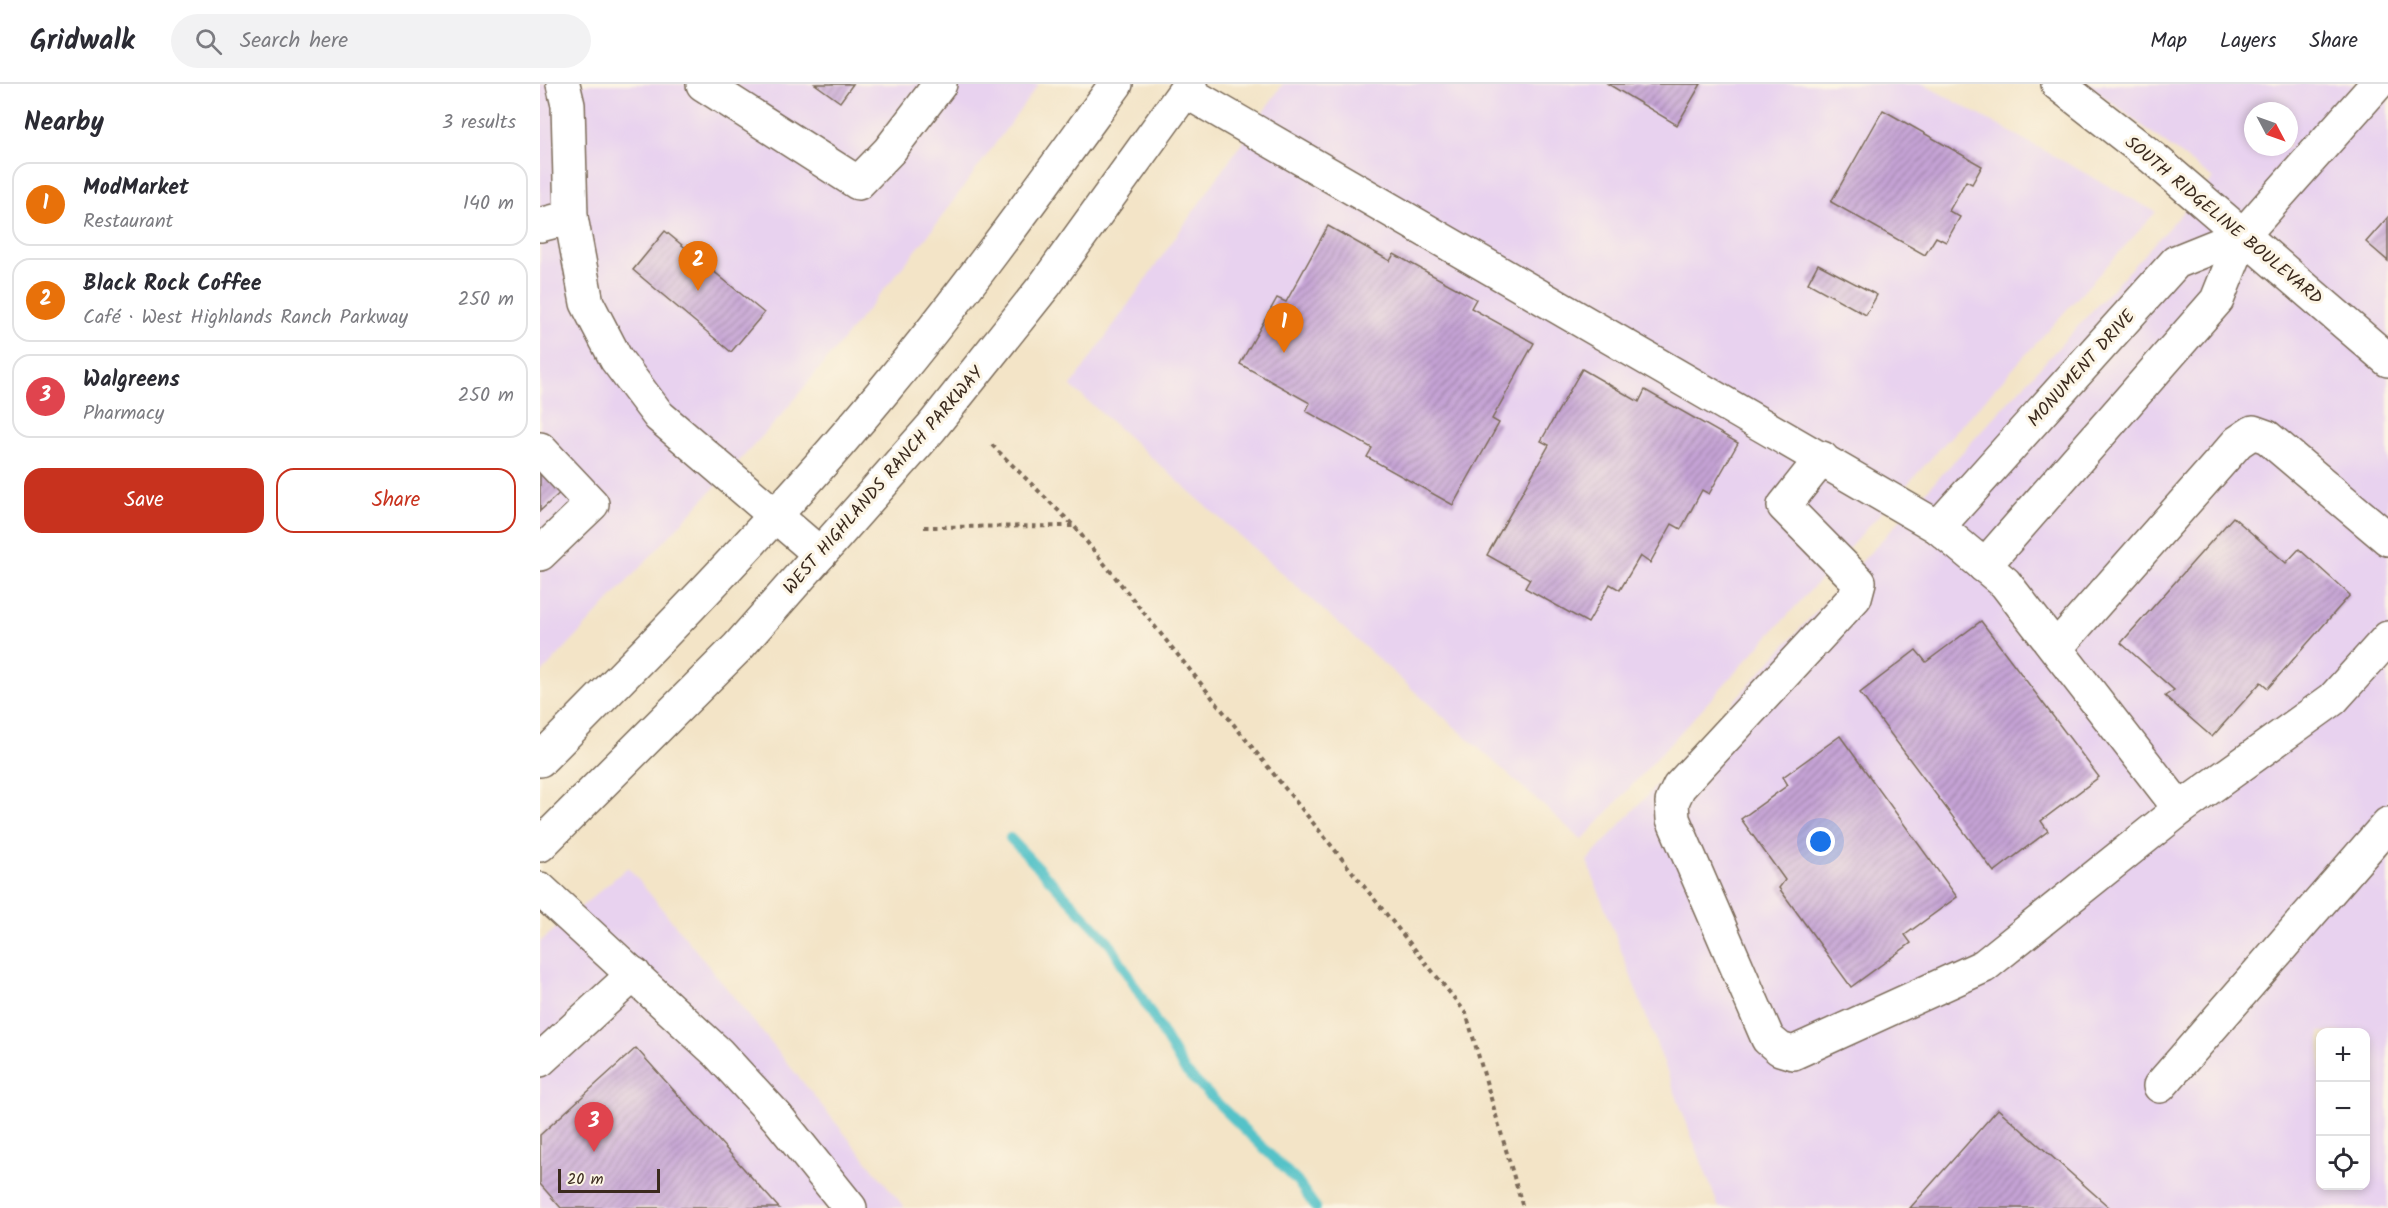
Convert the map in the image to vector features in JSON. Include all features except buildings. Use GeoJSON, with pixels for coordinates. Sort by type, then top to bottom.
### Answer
{"type":"FeatureCollection","features":[{"type":"Feature","properties":{"kind":"main road"},"geometry":{"type":"LineString","coordinates":[[703,84],[858,183],[889,151],[940,84]]}},
{"type":"Feature","properties":{"kind":"main road"},"geometry":{"type":"LineString","coordinates":[[540,760],[694,605],[885,389],[997,249],[1116,84]]}},
{"type":"Feature","properties":{"kind":"main road","name":"SOUTH RIDGELINE BOULEVARD"},"geometry":{"type":"LineString","coordinates":[[2058,84],[2153,158],[2388,360]]}},
{"type":"Feature","properties":{"kind":"main road","name":"MONUMENT DRIVE"},"geometry":{"type":"LineString","coordinates":[[1984,566],[2217,300],[2243,235],[2377,84]]}},
{"type":"Feature","properties":{"kind":"main road"},"geometry":{"type":"LineString","coordinates":[[567,85],[571,217],[587,303],[616,359],[658,416],[820,554]]}},
{"type":"Feature","properties":{"kind":"main road"},"geometry":{"type":"LineString","coordinates":[[1188,88],[1938,527],[2005,583],[2180,809]]}},
{"type":"Feature","properties":{"kind":"main road","name":"WEST HIGHLANDS RANCH PARKWAY"},"geometry":{"type":"LineString","coordinates":[[540,845],[738,647],[931,428],[1038,294],[1188,88]]}},
{"type":"Feature","properties":{"kind":"main road"},"geometry":{"type":"LineString","coordinates":[[540,225],[571,217]]}},
{"type":"Feature","properties":{"kind":"main road","name":"MONUMENT DRIVE"},"geometry":{"type":"LineString","coordinates":[[1938,527],[2176,262],[2243,235]]}},
{"type":"Feature","properties":{"kind":"main road"},"geometry":{"type":"LineString","coordinates":[[2056,648],[2238,442],[2253,432],[2267,436],[2388,539]]}},
{"type":"Feature","properties":{"kind":"main road"},"geometry":{"type":"LineString","coordinates":[[540,449],[592,504],[540,554]]}},
{"type":"Feature","properties":{"kind":"main road"},"geometry":{"type":"LineString","coordinates":[[1822,459],[1784,506],[1859,582],[1855,597],[1679,787],[1672,802],[1673,819],[1768,1040],[1780,1049],[1792,1053],[1984,966],[2180,809],[2333,699],[2388,638]]}},
{"type":"Feature","properties":{"kind":"main road"},"geometry":{"type":"LineString","coordinates":[[2160,1086],[2388,824]]}},
{"type":"Feature","properties":{"kind":"main road"},"geometry":{"type":"LineString","coordinates":[[540,889],[718,1053],[777,1117],[851,1208]]}},
{"type":"Feature","properties":{"kind":"main road"},"geometry":{"type":"LineString","coordinates":[[540,1060],[634,974]]}},
{"type":"Feature","properties":{"kind":"path"},"geometry":{"type":"LineString","coordinates":[[992,445],[1074,526],[1466,1012],[1523,1208]]}},
{"type":"Feature","properties":{"kind":"path"},"geometry":{"type":"LineString","coordinates":[[924,527],[1074,526]]}},
{"type":"Feature","properties":{"kind":"shaded area"},"geometry":{"type":"Polygon","coordinates":[[[540,84],[1039,84],[926,238],[780,417],[540,675],[540,84]]]}},
{"type":"Feature","properties":{"kind":"shaded area"},"geometry":{"type":"Polygon","coordinates":[[[1283,84],[1923,84],[2156,212],[1582,840],[1071,386],[1283,84]]]}},
{"type":"Feature","properties":{"kind":"shaded area"},"geometry":{"type":"Polygon","coordinates":[[[2087,84],[2388,84],[2388,1208],[1719,1208],[1587,861],[2213,179],[2087,84]]]}},
{"type":"Feature","properties":{"kind":"shaded area"},"geometry":{"type":"Polygon","coordinates":[[[628,867],[905,1208],[540,1208],[540,942],[628,867]]]}},
{"type":"Feature","properties":{"kind":"waterway"},"geometry":{"type":"LineString","coordinates":[[1010,838],[1109,942],[1185,1071],[1297,1181],[1316,1208]]}},
{"type":"Feature","properties":{"kind":"place","name":"Black Rock Coffee"},"geometry":{"type":"Point","coordinates":[698,291]}},
{"type":"Feature","properties":{"kind":"place","name":"ModMarket"},"geometry":{"type":"Point","coordinates":[1284,353]}},
{"type":"Feature","properties":{"kind":"place","name":"Walgreens"},"geometry":{"type":"Point","coordinates":[594,1152]}}]}
